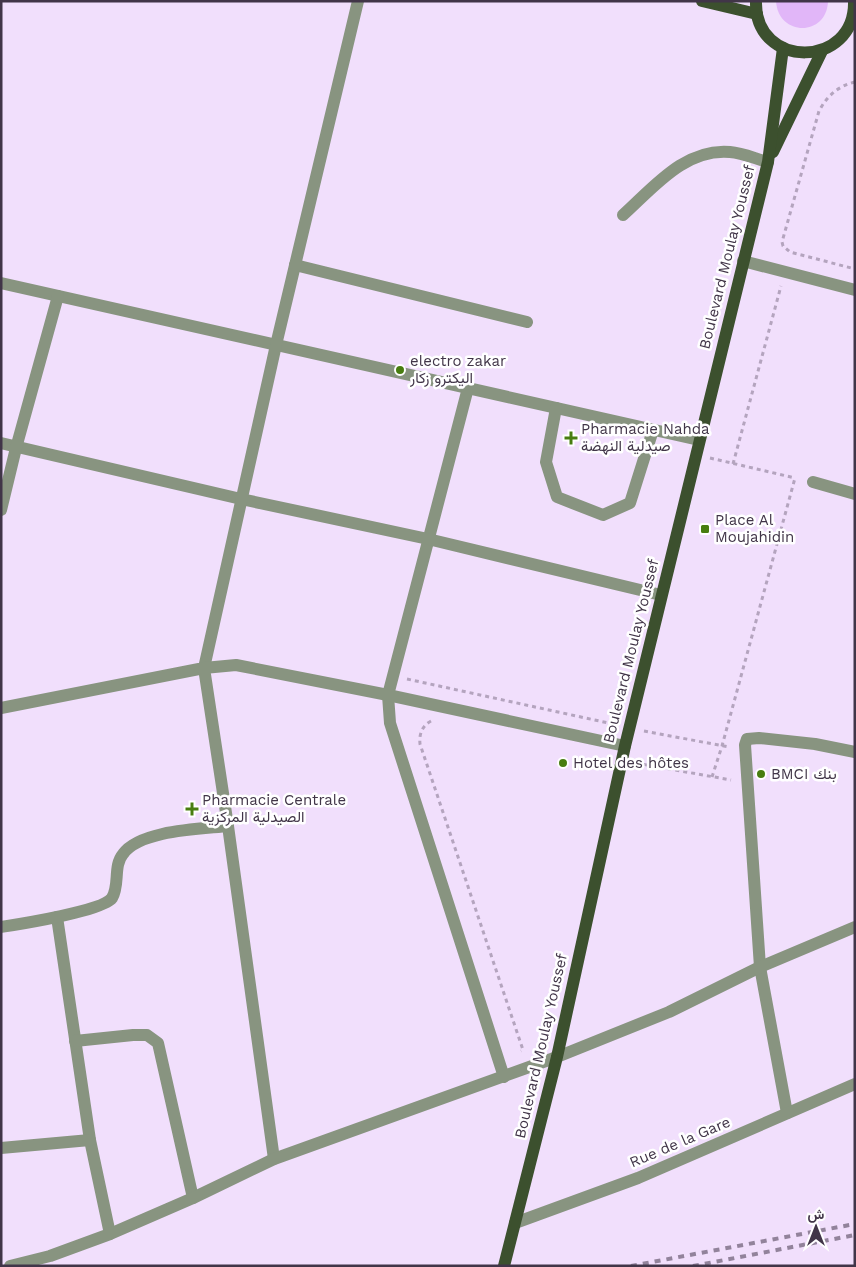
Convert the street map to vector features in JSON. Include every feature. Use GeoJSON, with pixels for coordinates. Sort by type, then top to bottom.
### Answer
{"type":"FeatureCollection","features":[{"type":"Feature","properties":{"kind":"main road"},"geometry":{"type":"LineString","coordinates":[[702,1],[757,14]]}},
{"type":"Feature","properties":{"kind":"main road"},"geometry":{"type":"LineString","coordinates":[[756,1],[757,14],[762,28],[771,40],[783,48],[809,54],[822,51],[852,30],[854,1]]}},
{"type":"Feature","properties":{"kind":"main road","name":"Boulevard Moulay Youssef"},"geometry":{"type":"LineString","coordinates":[[504,1266],[558,1056],[621,760],[768,162],[783,48]]}},
{"type":"Feature","properties":{"kind":"main road","name":"Boulevard Moulay Youssef"},"geometry":{"type":"LineString","coordinates":[[768,162],[822,51]]}},
{"type":"Feature","properties":{"kind":"street"},"geometry":{"type":"LineString","coordinates":[[274,1159],[204,668],[276,345],[358,1]]}},
{"type":"Feature","properties":{"kind":"street"},"geometry":{"type":"LineString","coordinates":[[624,215],[673,168],[704,154],[731,152],[768,162]]}},
{"type":"Feature","properties":{"kind":"street"},"geometry":{"type":"LineString","coordinates":[[743,260],[855,290]]}},
{"type":"Feature","properties":{"kind":"street"},"geometry":{"type":"LineString","coordinates":[[295,265],[527,322]]}},
{"type":"Feature","properties":{"kind":"street"},"geometry":{"type":"LineString","coordinates":[[1,283],[699,440]]}},
{"type":"Feature","properties":{"kind":"street"},"geometry":{"type":"LineString","coordinates":[[1,510],[58,296]]}},
{"type":"Feature","properties":{"kind":"street"},"geometry":{"type":"LineString","coordinates":[[468,388],[388,695],[390,722],[504,1077]]}},
{"type":"Feature","properties":{"kind":"street"},"geometry":{"type":"LineString","coordinates":[[556,408],[546,462],[557,497],[603,515],[630,503],[653,430]]}},
{"type":"Feature","properties":{"kind":"street"},"geometry":{"type":"LineString","coordinates":[[1,443],[241,499],[428,539],[661,594]]}},
{"type":"Feature","properties":{"kind":"street"},"geometry":{"type":"LineString","coordinates":[[813,482],[855,494]]}},
{"type":"Feature","properties":{"kind":"street"},"geometry":{"type":"LineString","coordinates":[[1,708],[204,668],[236,666],[388,695],[625,746]]}},
{"type":"Feature","properties":{"kind":"street"},"geometry":{"type":"LineString","coordinates":[[787,1113],[760,967],[744,750],[747,739],[759,738],[815,744],[855,752]]}},
{"type":"Feature","properties":{"kind":"street"},"geometry":{"type":"LineString","coordinates":[[1,927],[57,917],[102,905],[112,898],[118,862],[123,853],[133,845],[164,833],[228,826]]}},
{"type":"Feature","properties":{"kind":"street"},"geometry":{"type":"LineString","coordinates":[[57,917],[90,1140],[110,1234]]}},
{"type":"Feature","properties":{"kind":"street"},"geometry":{"type":"LineString","coordinates":[[10,1266],[50,1256],[110,1234],[193,1198],[274,1159],[415,1107],[504,1077],[669,1012],[760,967],[855,927]]}},
{"type":"Feature","properties":{"kind":"street"},"geometry":{"type":"LineString","coordinates":[[75,1041],[147,1035],[158,1043],[193,1198]]}},
{"type":"Feature","properties":{"kind":"street","name":"Rue de la Gare"},"geometry":{"type":"LineString","coordinates":[[515,1223],[638,1178],[855,1084]]}},
{"type":"Feature","properties":{"kind":"street"},"geometry":{"type":"LineString","coordinates":[[1,1148],[90,1140]]}},
{"type":"Feature","properties":{"kind":"path"},"geometry":{"type":"LineString","coordinates":[[855,82],[835,91],[824,102],[819,111],[782,238],[783,246],[790,252],[855,269]]}},
{"type":"Feature","properties":{"kind":"path"},"geometry":{"type":"LineString","coordinates":[[733,464],[790,252]]}},
{"type":"Feature","properties":{"kind":"path"},"geometry":{"type":"LineString","coordinates":[[695,455],[813,482]]}},
{"type":"Feature","properties":{"kind":"path"},"geometry":{"type":"LineString","coordinates":[[712,777],[795,478]]}},
{"type":"Feature","properties":{"kind":"path"},"geometry":{"type":"LineString","coordinates":[[393,676],[629,728],[744,750]]}},
{"type":"Feature","properties":{"kind":"path"},"geometry":{"type":"LineString","coordinates":[[434,719],[424,725],[421,731],[420,744],[523,1050],[498,1059]]}},
{"type":"Feature","properties":{"kind":"path"},"geometry":{"type":"LineString","coordinates":[[621,760],[746,783]]}},
{"type":"Feature","properties":{"kind":"shaded area"},"geometry":{"type":"Polygon","coordinates":[[[776,1],[828,1],[826,13],[820,21],[812,26],[802,28],[793,26],[785,21],[779,13],[776,1]]]}},
{"type":"Feature","properties":{"kind":"railway"},"geometry":{"type":"LineString","coordinates":[[631,1266],[855,1224]]}},
{"type":"Feature","properties":{"kind":"railway"},"geometry":{"type":"LineString","coordinates":[[693,1266],[855,1235]]}},
{"type":"Feature","properties":{"kind":"place","name":"electro zakar اليكترو زكار"},"geometry":{"type":"Point","coordinates":[400,370]}},
{"type":"Feature","properties":{"kind":"place","name":"Pharmacie Nahda صيدلية النهضة"},"geometry":{"type":"Point","coordinates":[571,438]}},
{"type":"Feature","properties":{"kind":"place","name":"Place Al Moujahidin"},"geometry":{"type":"Point","coordinates":[705,529]}},
{"type":"Feature","properties":{"kind":"place","name":"Hotel des hôtes"},"geometry":{"type":"Point","coordinates":[563,763]}},
{"type":"Feature","properties":{"kind":"place","name":"BMCI بنك"},"geometry":{"type":"Point","coordinates":[761,774]}},
{"type":"Feature","properties":{"kind":"place","name":"Pharmacie Centrale الصيدلية المركزية"},"geometry":{"type":"Point","coordinates":[192,809]}}]}
